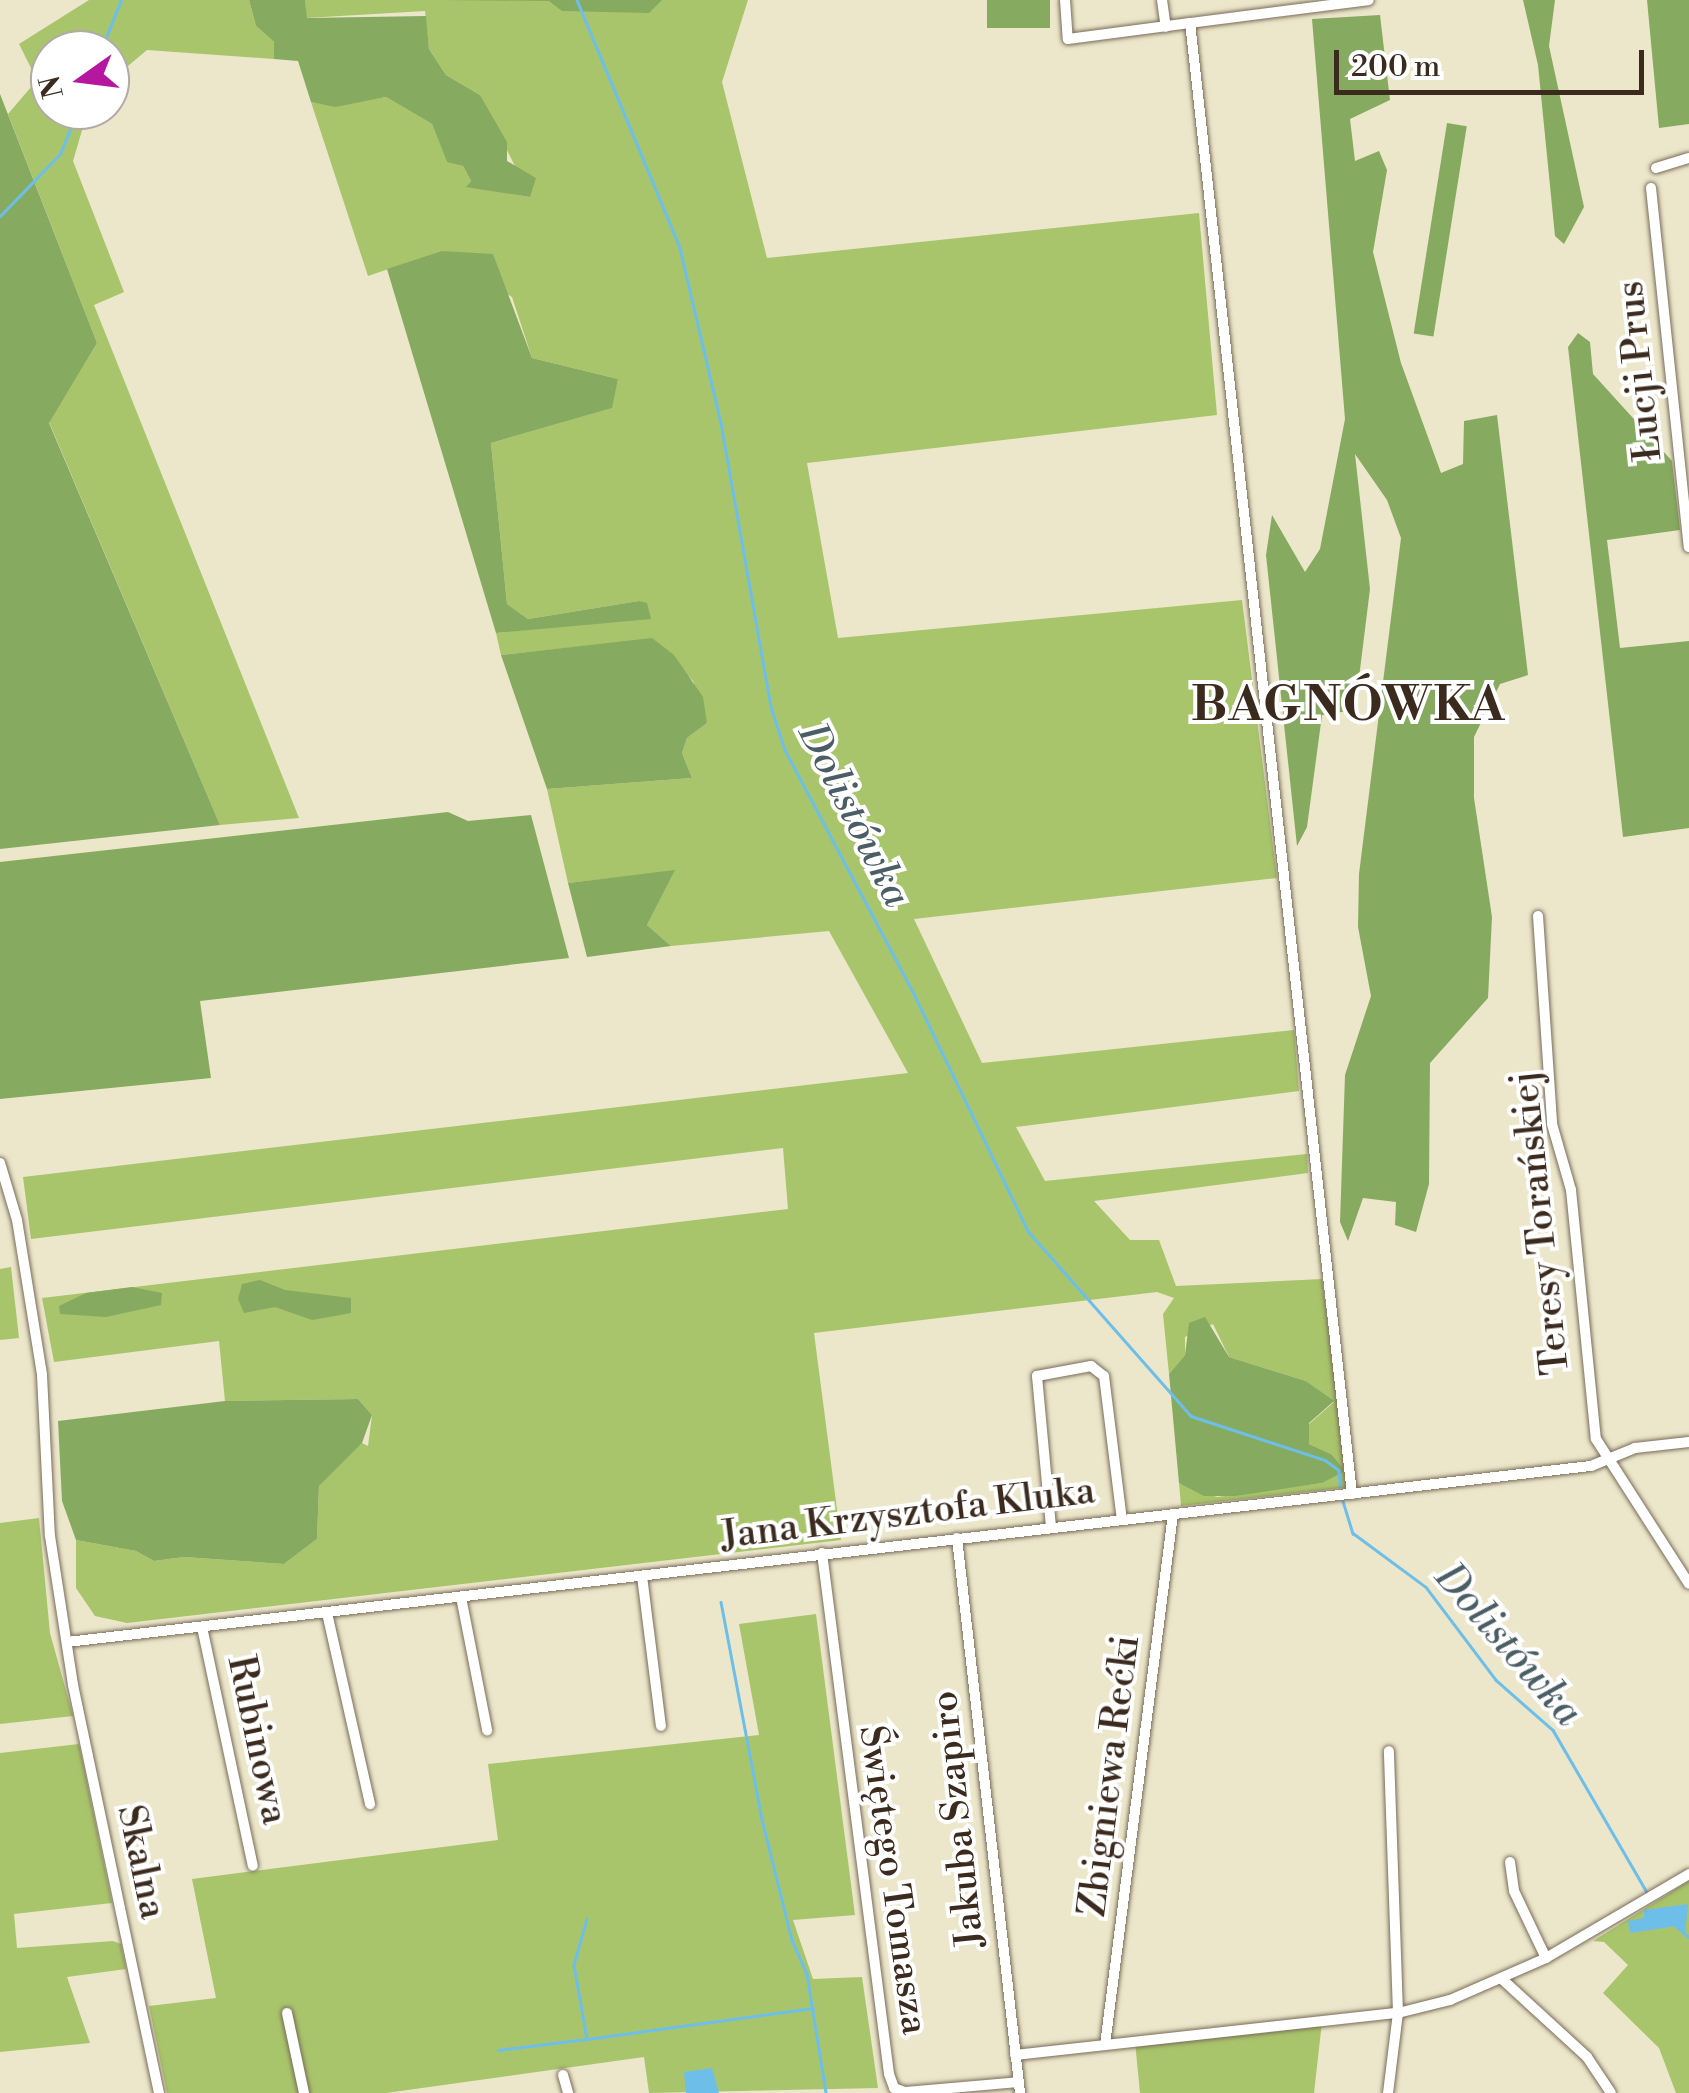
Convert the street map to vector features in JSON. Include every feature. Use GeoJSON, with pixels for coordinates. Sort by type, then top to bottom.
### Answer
{"type":"FeatureCollection","features":[{"type":"Feature","properties":{"kind":"street"},"geometry":{"type":"LineString","coordinates":[[1065,0],[1068,39],[1312,4],[1369,0]]}},
{"type":"Feature","properties":{"kind":"street"},"geometry":{"type":"LineString","coordinates":[[1162,0],[1166,27]]}},
{"type":"Feature","properties":{"kind":"street"},"geometry":{"type":"LineString","coordinates":[[1190,23],[1352,1494]]}},
{"type":"Feature","properties":{"kind":"street"},"geometry":{"type":"LineString","coordinates":[[1656,168],[1689,158]]}},
{"type":"Feature","properties":{"kind":"street","name":"Łucji Prus"},"geometry":{"type":"LineString","coordinates":[[1651,188],[1689,547]]}},
{"type":"Feature","properties":{"kind":"street","name":"Teresy Torańskiej"},"geometry":{"type":"LineString","coordinates":[[1538,916],[1552,1124],[1571,1190],[1596,1438],[1608,1460]]}},
{"type":"Feature","properties":{"kind":"street","name":"Skalna"},"geometry":{"type":"LineString","coordinates":[[0,1163],[17,1220],[42,1375],[49,1518],[67,1642],[159,2093]]}},
{"type":"Feature","properties":{"kind":"street"},"geometry":{"type":"LineString","coordinates":[[1051,1527],[1037,1376],[1091,1366],[1104,1376],[1122,1520]]}},
{"type":"Feature","properties":{"kind":"street","name":"Jana Krzysztofa Kluka"},"geometry":{"type":"LineString","coordinates":[[67,1642],[1352,1494],[1608,1460],[1635,1448],[1689,1442]]}},
{"type":"Feature","properties":{"kind":"street"},"geometry":{"type":"LineString","coordinates":[[1608,1460],[1621,1472],[1689,1584]]}},
{"type":"Feature","properties":{"kind":"street","name":"Zbigniewa Rećki"},"geometry":{"type":"LineString","coordinates":[[1105,2045],[1173,1514]]}},
{"type":"Feature","properties":{"kind":"street","name":"Jakuba Szapiro"},"geometry":{"type":"LineString","coordinates":[[957,1538],[1019,2088]]}},
{"type":"Feature","properties":{"kind":"street","name":"Świętego Tomasza"},"geometry":{"type":"LineString","coordinates":[[822,1553],[889,2074],[894,2088],[905,2092],[1019,2088]]}},
{"type":"Feature","properties":{"kind":"street"},"geometry":{"type":"LineString","coordinates":[[642,1576],[661,1726]]}},
{"type":"Feature","properties":{"kind":"street"},"geometry":{"type":"LineString","coordinates":[[461,1597],[487,1730]]}},
{"type":"Feature","properties":{"kind":"street"},"geometry":{"type":"LineString","coordinates":[[327,1613],[370,1804]]}},
{"type":"Feature","properties":{"kind":"street","name":"Rubinowa"},"geometry":{"type":"LineString","coordinates":[[202,1626],[252,1866]]}},
{"type":"Feature","properties":{"kind":"street"},"geometry":{"type":"LineString","coordinates":[[1388,2093],[1398,2014],[1390,1751]]}},
{"type":"Feature","properties":{"kind":"street"},"geometry":{"type":"LineString","coordinates":[[1510,1862],[1523,1914],[1546,1958]]}},
{"type":"Feature","properties":{"kind":"street"},"geometry":{"type":"LineString","coordinates":[[1015,2055],[1398,2014],[1503,1980],[1689,1874]]}},
{"type":"Feature","properties":{"kind":"street"},"geometry":{"type":"LineString","coordinates":[[1503,1980],[1587,2058],[1611,2093]]}},
{"type":"Feature","properties":{"kind":"street"},"geometry":{"type":"LineString","coordinates":[[287,2014],[304,2093]]}},
{"type":"Feature","properties":{"kind":"street"},"geometry":{"type":"LineString","coordinates":[[563,2075],[568,2093]]}},
{"type":"Feature","properties":{"kind":"green space"},"geometry":{"type":"Polygon","coordinates":[[[89,0],[249,0],[256,26],[274,42],[274,59],[147,50],[130,64],[130,30],[41,30],[89,0]]]}},
{"type":"Feature","properties":{"kind":"green space"},"geometry":{"type":"Polygon","coordinates":[[[249,0],[305,0],[307,18],[426,16],[429,49],[446,75],[480,95],[507,142],[507,161],[536,178],[530,197],[466,187],[471,181],[463,166],[447,162],[432,124],[386,97],[335,107],[311,102],[298,61],[274,59],[274,42],[256,26],[249,0]]]}},
{"type":"Feature","properties":{"kind":"green space"},"geometry":{"type":"Polygon","coordinates":[[[305,0],[748,0],[722,82],[767,258],[1199,213],[1217,415],[807,463],[838,638],[1242,600],[1277,878],[914,919],[982,1063],[1294,1030],[1299,1091],[1016,1127],[1045,1181],[1307,1154],[1308,1173],[1094,1201],[1130,1240],[1159,1240],[1176,1286],[1322,1279],[1349,1487],[1181,1506],[1179,1483],[1217,1497],[1322,1483],[1331,1454],[1309,1444],[1309,1424],[1334,1402],[1306,1381],[1229,1357],[1213,1324],[1185,1337],[1185,1355],[1169,1374],[1163,1314],[1174,1298],[1157,1292],[814,1333],[841,1540],[127,1623],[95,1616],[76,1588],[76,1540],[136,1551],[154,1561],[184,1557],[284,1564],[317,1539],[319,1486],[336,1463],[362,1443],[368,1446],[372,1415],[358,1399],[225,1401],[219,1341],[54,1362],[42,1298],[788,1209],[783,1148],[31,1239],[23,1177],[908,1073],[829,931],[671,946],[647,925],[674,871],[568,883],[547,789],[692,778],[682,753],[687,738],[707,723],[693,681],[652,639],[501,655],[496,633],[650,618],[639,601],[528,619],[507,604],[491,443],[611,408],[618,379],[532,358],[512,297],[441,251],[368,276],[311,102],[335,106],[386,97],[432,124],[447,161],[463,166],[471,181],[467,186],[530,197],[480,95],[446,75],[429,49],[425,11],[306,18],[305,0]]]}},
{"type":"Feature","properties":{"kind":"green space"},"geometry":{"type":"Polygon","coordinates":[[[443,0],[662,0],[649,13],[562,11],[549,1],[443,0]]]}},
{"type":"Feature","properties":{"kind":"green space"},"geometry":{"type":"Polygon","coordinates":[[[987,0],[1050,0],[1050,28],[987,28],[987,0]]]}},
{"type":"Feature","properties":{"kind":"green space"},"geometry":{"type":"Polygon","coordinates":[[[1523,0],[1555,0],[1549,46],[1584,207],[1564,244],[1555,236],[1538,65],[1523,0]]]}},
{"type":"Feature","properties":{"kind":"green space"},"geometry":{"type":"Polygon","coordinates":[[[1647,0],[1689,0],[1689,124],[1659,128],[1647,0]]]}},
{"type":"Feature","properties":{"kind":"green space"},"geometry":{"type":"Polygon","coordinates":[[[1380,15],[1390,100],[1350,119],[1355,161],[1379,151],[1387,170],[1373,252],[1401,363],[1441,473],[1463,464],[1464,421],[1497,415],[1528,675],[1500,684],[1474,737],[1474,798],[1492,917],[1488,998],[1430,1063],[1429,1184],[1416,1232],[1395,1225],[1396,1202],[1363,1198],[1348,1241],[1340,1222],[1345,1075],[1371,996],[1358,927],[1359,874],[1401,538],[1387,500],[1355,454],[1370,589],[1355,710],[1322,715],[1307,827],[1297,846],[1266,555],[1272,515],[1305,572],[1320,549],[1345,419],[1312,19],[1380,15]]]}},
{"type":"Feature","properties":{"kind":"green space"},"geometry":{"type":"Polygon","coordinates":[[[30,37],[30,66],[19,44],[30,37]]]}},
{"type":"Feature","properties":{"kind":"green space"},"geometry":{"type":"Polygon","coordinates":[[[30,88],[30,130],[82,130],[73,161],[124,292],[94,305],[299,818],[220,825],[49,422],[97,343],[8,114],[30,88]]]}},
{"type":"Feature","properties":{"kind":"green space"},"geometry":{"type":"Polygon","coordinates":[[[0,94],[97,343],[49,423],[220,825],[0,849],[0,94]]]}},
{"type":"Feature","properties":{"kind":"green space"},"geometry":{"type":"Polygon","coordinates":[[[1447,123],[1467,126],[1433,337],[1414,333],[1447,123]]]}},
{"type":"Feature","properties":{"kind":"green space"},"geometry":{"type":"Polygon","coordinates":[[[441,251],[493,254],[532,358],[618,379],[612,408],[491,443],[507,604],[528,619],[639,601],[647,603],[651,619],[496,633],[387,269],[441,251]]]}},
{"type":"Feature","properties":{"kind":"green space"},"geometry":{"type":"Polygon","coordinates":[[[1578,333],[1590,342],[1593,374],[1672,461],[1680,530],[1607,540],[1620,648],[1689,641],[1689,828],[1623,837],[1568,347],[1578,333]]]}},
{"type":"Feature","properties":{"kind":"green space"},"geometry":{"type":"Polygon","coordinates":[[[652,638],[674,655],[703,697],[707,723],[687,738],[682,753],[692,778],[547,789],[501,655],[652,638]]]}},
{"type":"Feature","properties":{"kind":"green space"},"geometry":{"type":"Polygon","coordinates":[[[448,812],[468,821],[531,815],[569,958],[200,1001],[211,1078],[0,1099],[0,862],[448,812]]]}},
{"type":"Feature","properties":{"kind":"green space"},"geometry":{"type":"Polygon","coordinates":[[[675,870],[647,925],[671,946],[587,957],[568,883],[675,870]]]}},
{"type":"Feature","properties":{"kind":"green space"},"geometry":{"type":"Polygon","coordinates":[[[11,1267],[19,1338],[0,1340],[0,1269],[11,1267]]]}},
{"type":"Feature","properties":{"kind":"green space"},"geometry":{"type":"Polygon","coordinates":[[[260,1280],[285,1290],[351,1298],[351,1313],[312,1320],[275,1307],[244,1313],[238,1299],[242,1284],[260,1280]]]}},
{"type":"Feature","properties":{"kind":"green space"},"geometry":{"type":"Polygon","coordinates":[[[132,1287],[162,1293],[161,1305],[106,1317],[60,1314],[59,1306],[86,1293],[132,1287]]]}},
{"type":"Feature","properties":{"kind":"green space"},"geometry":{"type":"Polygon","coordinates":[[[1205,1317],[1229,1357],[1306,1381],[1334,1401],[1309,1423],[1309,1444],[1331,1454],[1345,1471],[1322,1483],[1235,1496],[1204,1496],[1179,1483],[1169,1374],[1185,1355],[1189,1323],[1205,1317]]]}},
{"type":"Feature","properties":{"kind":"green space"},"geometry":{"type":"Polygon","coordinates":[[[358,1399],[372,1415],[362,1443],[319,1486],[317,1539],[284,1564],[184,1557],[154,1561],[136,1551],[76,1540],[62,1501],[58,1421],[225,1401],[358,1399]]]}},
{"type":"Feature","properties":{"kind":"green space"},"geometry":{"type":"Polygon","coordinates":[[[39,1518],[50,1633],[73,1716],[0,1724],[0,1523],[39,1518]]]}},
{"type":"Feature","properties":{"kind":"green space"},"geometry":{"type":"Polygon","coordinates":[[[816,1614],[855,1915],[793,1920],[813,1979],[862,1977],[878,2088],[649,2093],[644,2057],[386,2093],[167,2093],[149,2006],[216,1998],[192,1879],[498,1840],[488,1764],[759,1735],[739,1624],[816,1614]]]}},
{"type":"Feature","properties":{"kind":"green space"},"geometry":{"type":"Polygon","coordinates":[[[79,1744],[112,1903],[14,1914],[17,1948],[113,1941],[121,1944],[126,1969],[67,1977],[90,2043],[0,2052],[0,1753],[79,1744]]]}},
{"type":"Feature","properties":{"kind":"green space"},"geometry":{"type":"Polygon","coordinates":[[[1689,1881],[1689,2093],[1676,2093],[1659,2048],[1603,1993],[1628,1965],[1604,1942],[1593,1941],[1689,1881]]]}},
{"type":"Feature","properties":{"kind":"green space"},"geometry":{"type":"Polygon","coordinates":[[[1322,2022],[1314,2093],[1140,2093],[1135,2042],[1322,2022]]]}},
{"type":"Feature","properties":{"kind":"water"},"geometry":{"type":"Polygon","coordinates":[[[1688,1904],[1685,1934],[1676,1926],[1630,1933],[1628,1921],[1644,1918],[1644,1910],[1688,1904]]]}},
{"type":"Feature","properties":{"kind":"water"},"geometry":{"type":"Polygon","coordinates":[[[712,2068],[719,2093],[686,2093],[684,2072],[712,2068]]]}},
{"type":"Feature","properties":{"kind":"waterway","name":"Dolistówka"},"geometry":{"type":"LineString","coordinates":[[109,30],[121,0]]}},
{"type":"Feature","properties":{"kind":"waterway","name":"Dolistówka"},"geometry":{"type":"LineString","coordinates":[[577,0],[680,248],[721,423],[771,707],[785,750],[915,996],[1028,1231],[1191,1416],[1325,1460],[1339,1470],[1340,1486]]}},
{"type":"Feature","properties":{"kind":"waterway","name":"Dolistówka"},"geometry":{"type":"LineString","coordinates":[[0,216],[60,154],[70,130]]}},
{"type":"Feature","properties":{"kind":"waterway","name":"Dolistówka"},"geometry":{"type":"LineString","coordinates":[[1343,1501],[1353,1533],[1426,1587],[1496,1680],[1553,1730],[1648,1894]]}},
{"type":"Feature","properties":{"kind":"waterway"},"geometry":{"type":"LineString","coordinates":[[721,1602],[762,1819],[792,1940],[807,1974],[826,2093]]}},
{"type":"Feature","properties":{"kind":"waterway"},"geometry":{"type":"LineString","coordinates":[[587,1919],[574,1965],[587,2039],[813,2008]]}},
{"type":"Feature","properties":{"kind":"waterway","name":"Dolistówka"},"geometry":{"type":"LineString","coordinates":[[1675,1925],[1689,1937]]}},
{"type":"Feature","properties":{"kind":"waterway"},"geometry":{"type":"LineString","coordinates":[[498,2050],[586,2039]]}},
{"type":"Feature","properties":{"kind":"district","name":"BAGNÓWKA"},"geometry":{"type":"Point","coordinates":[1349,707]}}]}
